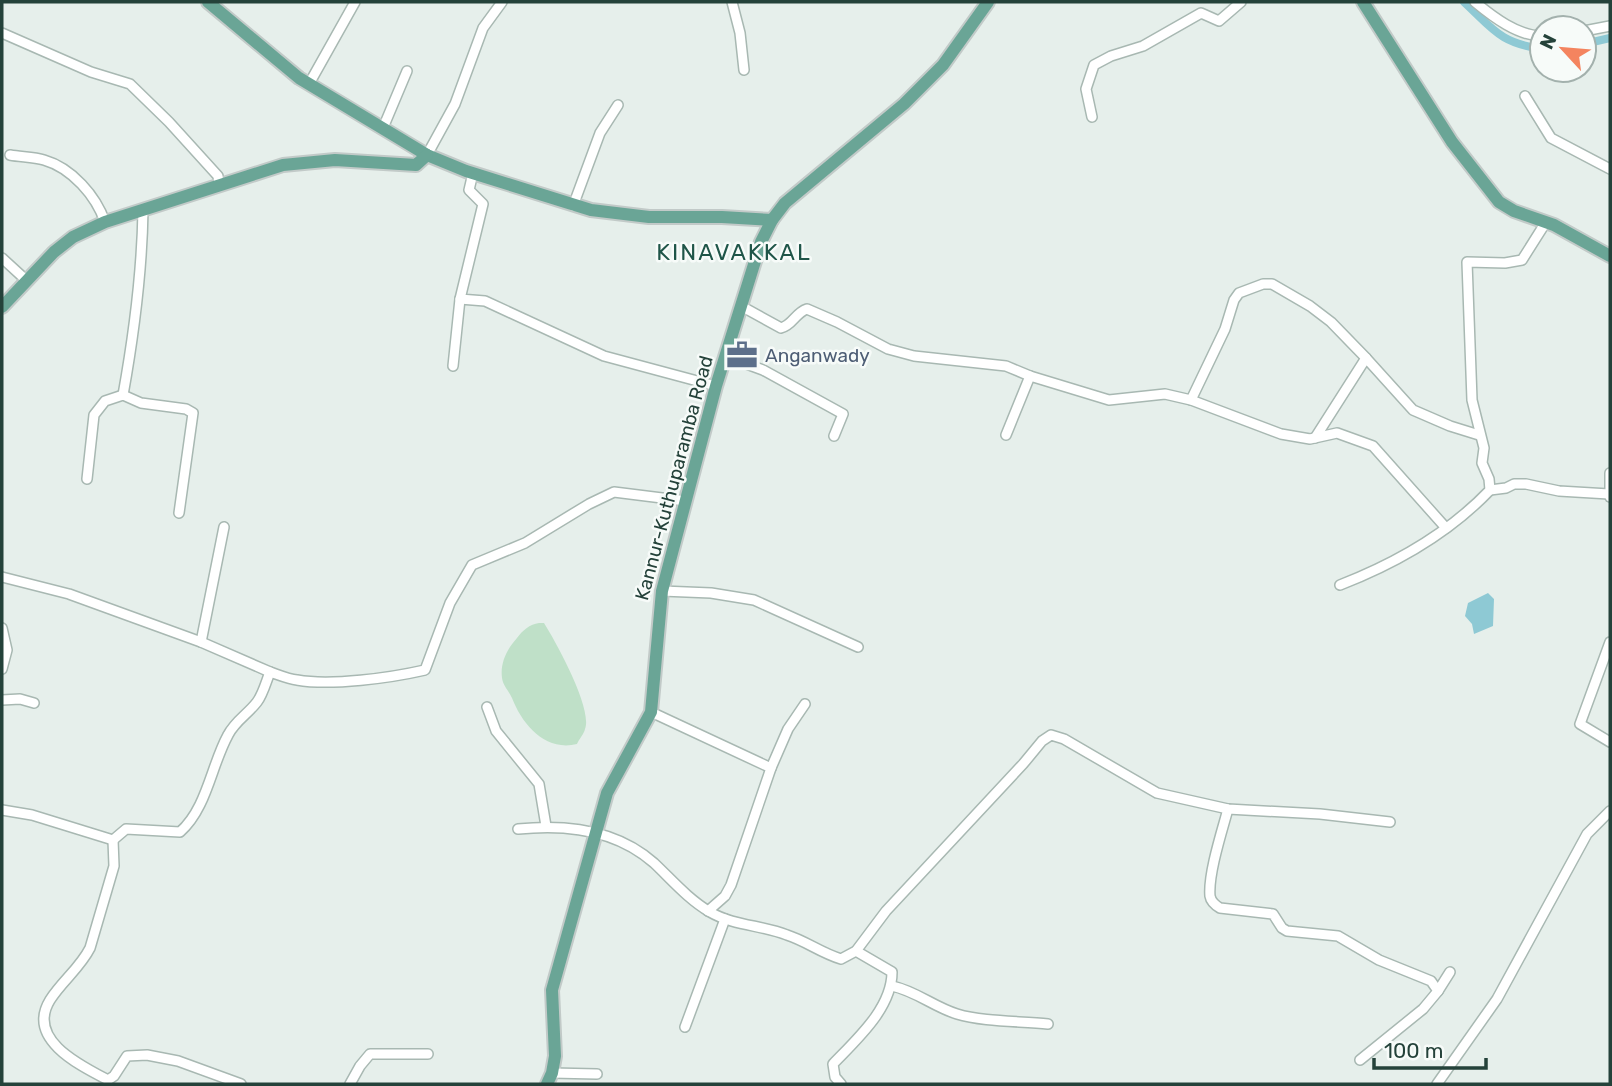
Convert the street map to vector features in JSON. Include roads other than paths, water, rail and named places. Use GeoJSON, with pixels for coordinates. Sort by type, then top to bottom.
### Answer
{"type":"FeatureCollection","features":[{"type":"Feature","properties":{"kind":"main road"},"geometry":{"type":"LineString","coordinates":[[208,2],[309,84],[427,155],[473,173],[591,210],[649,217],[722,216],[772,220]]}},
{"type":"Feature","properties":{"kind":"main road","name":"Kannur-Kuthuparamba Road"},"geometry":{"type":"LineString","coordinates":[[550,1078],[555,1056],[552,990],[607,793],[651,712],[662,591],[716,386],[761,242],[772,220],[785,203],[904,104],[943,65],[988,2]]}},
{"type":"Feature","properties":{"kind":"main road"},"geometry":{"type":"LineString","coordinates":[[1363,2],[1452,142],[1499,202],[1514,211],[1546,222],[1610,256]]}},
{"type":"Feature","properties":{"kind":"main road"},"geometry":{"type":"LineString","coordinates":[[2,307],[54,252],[73,237],[105,222],[283,165],[335,160],[416,165],[427,155]]}},
{"type":"Feature","properties":{"kind":"street"},"geometry":{"type":"LineString","coordinates":[[309,84],[355,2]]}},
{"type":"Feature","properties":{"kind":"street"},"geometry":{"type":"LineString","coordinates":[[427,155],[455,104],[483,28],[502,2]]}},
{"type":"Feature","properties":{"kind":"street"},"geometry":{"type":"LineString","coordinates":[[732,2],[740,33],[744,70]]}},
{"type":"Feature","properties":{"kind":"street"},"geometry":{"type":"LineString","coordinates":[[1091,117],[1086,89],[1094,65],[1111,56],[1143,46],[1201,13],[1219,21],[1241,2]]}},
{"type":"Feature","properties":{"kind":"street"},"geometry":{"type":"LineString","coordinates":[[1475,2],[1528,36]]}},
{"type":"Feature","properties":{"kind":"street"},"geometry":{"type":"LineString","coordinates":[[2,33],[84,69],[130,84],[218,176],[219,184]]}},
{"type":"Feature","properties":{"kind":"street"},"geometry":{"type":"LineString","coordinates":[[383,128],[407,71]]}},
{"type":"Feature","properties":{"kind":"street"},"geometry":{"type":"LineString","coordinates":[[1525,96],[1551,138],[1610,169]]}},
{"type":"Feature","properties":{"kind":"street"},"geometry":{"type":"LineString","coordinates":[[573,206],[600,133],[618,105]]}},
{"type":"Feature","properties":{"kind":"street"},"geometry":{"type":"LineString","coordinates":[[10,155],[43,160],[82,184],[100,206],[105,222]]}},
{"type":"Feature","properties":{"kind":"street"},"geometry":{"type":"LineString","coordinates":[[453,366],[460,299],[483,198],[469,190],[473,173]]}},
{"type":"Feature","properties":{"kind":"street"},"geometry":{"type":"LineString","coordinates":[[123,395],[134,334],[143,210]]}},
{"type":"Feature","properties":{"kind":"street"},"geometry":{"type":"LineString","coordinates":[[1490,490],[1489,479],[1482,463],[1484,448],[1472,400],[1467,262],[1522,260],[1546,222]]}},
{"type":"Feature","properties":{"kind":"street"},"geometry":{"type":"LineString","coordinates":[[2,258],[26,280]]}},
{"type":"Feature","properties":{"kind":"street"},"geometry":{"type":"LineString","coordinates":[[1191,400],[1224,330],[1234,300],[1239,293],[1263,284],[1272,284],[1331,322],[1413,410],[1479,435]]}},
{"type":"Feature","properties":{"kind":"street"},"geometry":{"type":"LineString","coordinates":[[460,299],[485,301],[604,356],[716,386]]}},
{"type":"Feature","properties":{"kind":"street"},"geometry":{"type":"LineString","coordinates":[[741,306],[781,328],[787,327],[799,312],[807,309],[888,349],[914,356],[1006,366],[1109,400],[1166,394],[1191,400],[1281,434],[1315,438],[1337,433],[1373,446],[1446,528]]}},
{"type":"Feature","properties":{"kind":"street"},"geometry":{"type":"LineString","coordinates":[[726,356],[763,370],[843,414],[834,436]]}},
{"type":"Feature","properties":{"kind":"street"},"geometry":{"type":"LineString","coordinates":[[1315,438],[1366,358]]}},
{"type":"Feature","properties":{"kind":"street"},"geometry":{"type":"LineString","coordinates":[[1006,435],[1030,376]]}},
{"type":"Feature","properties":{"kind":"street"},"geometry":{"type":"LineString","coordinates":[[87,479],[94,415],[105,401],[123,395],[141,403],[186,409],[193,413],[179,513]]}},
{"type":"Feature","properties":{"kind":"street"},"geometry":{"type":"LineString","coordinates":[[1340,585],[1395,561],[1446,528],[1490,490],[1526,484],[1559,491],[1610,495],[1610,472]]}},
{"type":"Feature","properties":{"kind":"street"},"geometry":{"type":"LineString","coordinates":[[2,577],[69,594],[296,680],[314,682],[392,677],[425,670],[450,603],[472,565],[525,543],[589,503],[614,492],[686,501]]}},
{"type":"Feature","properties":{"kind":"street"},"geometry":{"type":"LineString","coordinates":[[201,642],[224,527]]}},
{"type":"Feature","properties":{"kind":"street"},"geometry":{"type":"LineString","coordinates":[[662,591],[711,593],[754,600],[858,648]]}},
{"type":"Feature","properties":{"kind":"street"},"geometry":{"type":"LineString","coordinates":[[2,628],[7,650],[2,669]]}},
{"type":"Feature","properties":{"kind":"street"},"geometry":{"type":"LineString","coordinates":[[1610,642],[1580,724],[1610,742]]}},
{"type":"Feature","properties":{"kind":"street"},"geometry":{"type":"LineString","coordinates":[[113,840],[126,829],[180,832],[190,823],[228,734],[257,702],[270,672]]}},
{"type":"Feature","properties":{"kind":"street"},"geometry":{"type":"LineString","coordinates":[[2,700],[20,699],[34,703]]}},
{"type":"Feature","properties":{"kind":"street"},"geometry":{"type":"LineString","coordinates":[[708,911],[725,896],[731,884],[771,768],[788,729],[805,704]]}},
{"type":"Feature","properties":{"kind":"street"},"geometry":{"type":"LineString","coordinates":[[487,707],[496,731],[539,784],[546,826]]}},
{"type":"Feature","properties":{"kind":"street"},"geometry":{"type":"LineString","coordinates":[[651,712],[771,768]]}},
{"type":"Feature","properties":{"kind":"street"},"geometry":{"type":"LineString","coordinates":[[518,829],[546,826],[596,830],[651,860],[688,896],[708,911],[725,919],[787,934],[827,955],[841,959],[856,951],[886,911],[1042,741],[1051,736],[1064,739],[1157,793],[1228,809],[1320,814],[1390,822]]}},
{"type":"Feature","properties":{"kind":"street"},"geometry":{"type":"LineString","coordinates":[[1228,809],[1217,850],[1210,896],[1213,903],[1220,908],[1273,914],[1287,931],[1338,936],[1379,960],[1431,981],[1438,991]]}},
{"type":"Feature","properties":{"kind":"street"},"geometry":{"type":"LineString","coordinates":[[2,810],[32,815],[113,840]]}},
{"type":"Feature","properties":{"kind":"street"},"geometry":{"type":"LineString","coordinates":[[1437,1084],[1497,999],[1587,834],[1610,811]]}},
{"type":"Feature","properties":{"kind":"street"},"geometry":{"type":"LineString","coordinates":[[113,840],[114,866],[90,948],[84,960],[51,998],[42,1023],[64,1054],[108,1080],[114,1076],[127,1056],[147,1055],[178,1061],[241,1084]]}},
{"type":"Feature","properties":{"kind":"street"},"geometry":{"type":"LineString","coordinates":[[685,1027],[725,919]]}},
{"type":"Feature","properties":{"kind":"street"},"geometry":{"type":"LineString","coordinates":[[841,1084],[835,1077],[833,1064],[883,1005],[892,986],[892,972],[856,951]]}},
{"type":"Feature","properties":{"kind":"street"},"geometry":{"type":"LineString","coordinates":[[1360,1060],[1423,1009],[1450,972]]}},
{"type":"Feature","properties":{"kind":"street"},"geometry":{"type":"LineString","coordinates":[[892,986],[909,990],[955,1014],[982,1020],[1048,1024]]}},
{"type":"Feature","properties":{"kind":"street"},"geometry":{"type":"LineString","coordinates":[[350,1084],[370,1054],[428,1054]]}},
{"type":"Feature","properties":{"kind":"street"},"geometry":{"type":"LineString","coordinates":[[550,1078],[597,1074]]}},
{"type":"Feature","properties":{"kind":"water"},"geometry":{"type":"Polygon","coordinates":[[[1488,593],[1494,599],[1493,626],[1474,634],[1472,624],[1465,616],[1468,603],[1488,593]]]}},
{"type":"Feature","properties":{"kind":"waterway"},"geometry":{"type":"LineString","coordinates":[[1464,2],[1498,34],[1528,46]]}},
{"type":"Feature","properties":{"kind":"waterway"},"geometry":{"type":"LineString","coordinates":[[1598,41],[1610,38]]}},
{"type":"Feature","properties":{"kind":"place","name":"Anganwady"},"geometry":{"type":"Point","coordinates":[742,355]}},
{"type":"Feature","properties":{"kind":"district","name":"KINAVAKKAL"},"geometry":{"type":"Point","coordinates":[734,252]}}]}
